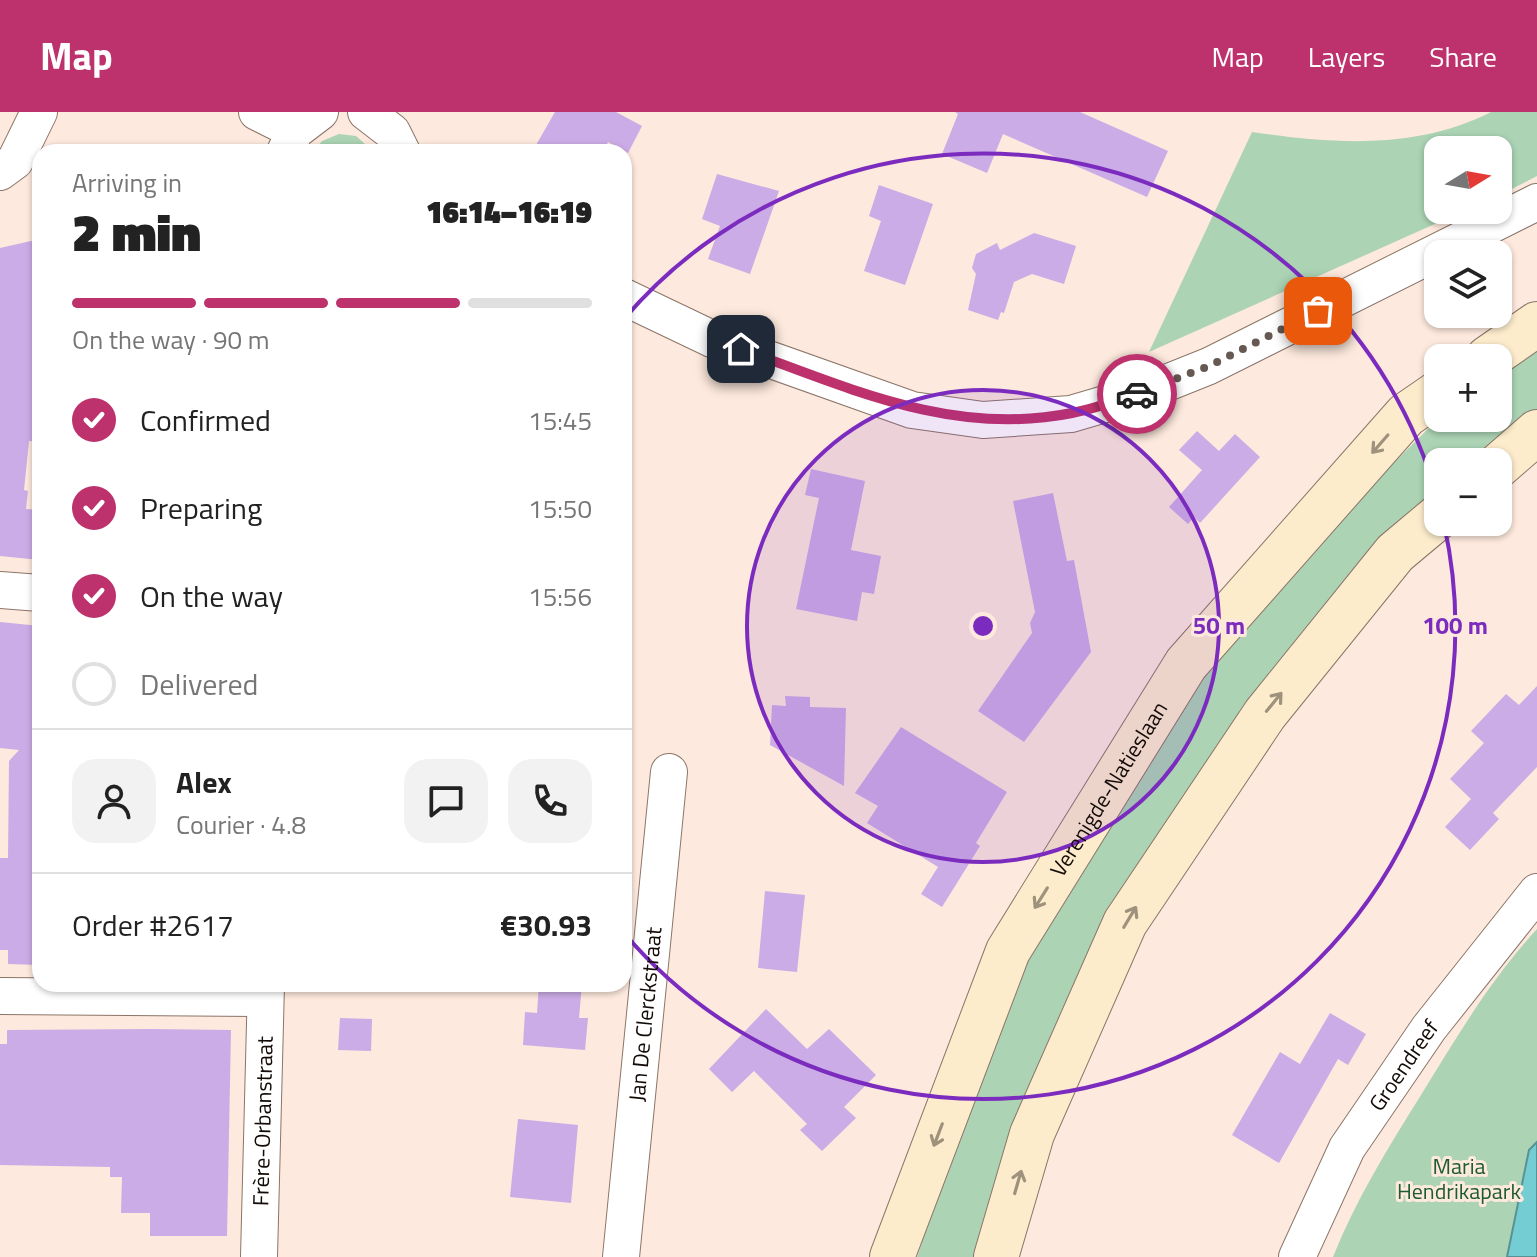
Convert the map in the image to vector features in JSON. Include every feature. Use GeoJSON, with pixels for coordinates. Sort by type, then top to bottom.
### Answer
{"type":"FeatureCollection","features":[{"type":"Feature","properties":{"kind":"main road"},"geometry":{"type":"LineString","coordinates":[[1508,344],[1537,324]]}},
{"type":"Feature","properties":{"kind":"main road","name":"Verenigde-Natieslaan"},"geometry":{"type":"LineString","coordinates":[[892,1257],[1008,951],[1186,664],[1406,415],[1424,403]]}},
{"type":"Feature","properties":{"kind":"main road"},"geometry":{"type":"LineString","coordinates":[[1512,454],[1537,432]]}},
{"type":"Feature","properties":{"kind":"main road"},"geometry":{"type":"LineString","coordinates":[[996,1257],[1032,1134],[1125,923],[1265,714],[1395,553],[1424,529]]}},
{"type":"Feature","properties":{"kind":"street"},"geometry":{"type":"LineString","coordinates":[[18,166],[39,112]]}},
{"type":"Feature","properties":{"kind":"street"},"geometry":{"type":"LineString","coordinates":[[257,112],[300,132]]}},
{"type":"Feature","properties":{"kind":"street"},"geometry":{"type":"LineString","coordinates":[[376,114],[398,144]]}},
{"type":"Feature","properties":{"kind":"street"},"geometry":{"type":"LineString","coordinates":[[632,301],[712,339],[912,410],[983,420],[1071,414],[1139,394],[1209,366],[1537,202]]}},
{"type":"Feature","properties":{"kind":"street"},"geometry":{"type":"LineString","coordinates":[[0,590],[32,592]]}},
{"type":"Feature","properties":{"kind":"street","name":"Jan De Clerckstraat"},"geometry":{"type":"LineString","coordinates":[[621,1257],[669,772]]}},
{"type":"Feature","properties":{"kind":"street","name":"Groendreef"},"geometry":{"type":"LineString","coordinates":[[1297,1257],[1347,1148],[1429,1028],[1537,892]]}},
{"type":"Feature","properties":{"kind":"street"},"geometry":{"type":"LineString","coordinates":[[0,996],[213,992]]}},
{"type":"Feature","properties":{"kind":"street","name":"Frère-Orbanstraat"},"geometry":{"type":"LineString","coordinates":[[259,1257],[266,992]]}},
{"type":"Feature","properties":{"kind":"green space"},"geometry":{"type":"Polygon","coordinates":[[[1491,112],[1537,112],[1537,176],[1512,189],[1512,136],[1424,136],[1424,224],[1435,224],[1149,352],[1252,132],[1312,139],[1373,141],[1434,133],[1491,112]]]}},
{"type":"Feature","properties":{"kind":"green space"},"geometry":{"type":"Polygon","coordinates":[[[339,134],[356,136],[365,144],[320,144],[339,134]]]}},
{"type":"Feature","properties":{"kind":"green space"},"geometry":{"type":"Polygon","coordinates":[[[1537,343],[1537,411],[1512,432],[1512,362],[1537,343]]]}},
{"type":"Feature","properties":{"kind":"green space"},"geometry":{"type":"Polygon","coordinates":[[[1425,432],[1512,432],[1493,448],[1424,448],[1424,510],[1266,685],[977,1257],[917,1257],[981,1064],[1048,918],[1203,670],[1295,561],[1425,432]]]}},
{"type":"Feature","properties":{"kind":"green space","name":"Maria Hendrikapark"},"geometry":{"type":"Polygon","coordinates":[[[1537,929],[1537,1257],[1333,1257],[1373,1174],[1447,1052],[1489,988],[1537,929]]]}},
{"type":"Feature","properties":{"kind":"water"},"geometry":{"type":"Polygon","coordinates":[[[1537,1142],[1537,1257],[1507,1257],[1529,1150],[1537,1142]]]}},
{"type":"Feature","properties":{"kind":"building"},"geometry":{"type":"Polygon","coordinates":[[[555,112],[616,112],[642,126],[632,145],[608,142],[537,144],[555,112]]]}},
{"type":"Feature","properties":{"kind":"building"},"geometry":{"type":"Polygon","coordinates":[[[955,112],[1080,112],[1168,151],[1147,197],[1003,134],[987,173],[942,154],[958,114],[955,112]]]}},
{"type":"Feature","properties":{"kind":"building"},"geometry":{"type":"Polygon","coordinates":[[[717,174],[779,191],[750,274],[708,259],[720,226],[702,219],[717,174]]]}},
{"type":"Feature","properties":{"kind":"building"},"geometry":{"type":"Polygon","coordinates":[[[879,185],[933,204],[905,285],[864,271],[881,221],[869,216],[879,185]]]}},
{"type":"Feature","properties":{"kind":"building"},"geometry":{"type":"Polygon","coordinates":[[[1034,233],[1076,246],[1064,284],[1032,274],[1014,282],[1004,313],[1001,312],[998,320],[968,310],[976,274],[972,268],[976,254],[997,243],[1000,250],[1034,233]]]}},
{"type":"Feature","properties":{"kind":"building"},"geometry":{"type":"Polygon","coordinates":[[[32,241],[32,441],[29,441],[24,490],[28,491],[26,509],[32,509],[32,559],[0,556],[0,248],[32,241]]]}},
{"type":"Feature","properties":{"kind":"building"},"geometry":{"type":"Polygon","coordinates":[[[1197,431],[1219,451],[1235,434],[1260,457],[1200,523],[1194,517],[1188,524],[1169,507],[1202,470],[1179,450],[1197,431]]]}},
{"type":"Feature","properties":{"kind":"building"},"geometry":{"type":"Polygon","coordinates":[[[811,469],[865,481],[851,550],[881,556],[874,594],[862,592],[857,621],[796,609],[819,498],[805,495],[811,469]]]}},
{"type":"Feature","properties":{"kind":"building"},"geometry":{"type":"Polygon","coordinates":[[[1053,493],[1067,561],[1074,560],[1091,652],[1024,742],[978,711],[1032,633],[1030,623],[1035,612],[1013,501],[1053,493]]]}},
{"type":"Feature","properties":{"kind":"building"},"geometry":{"type":"Polygon","coordinates":[[[0,622],[32,625],[32,965],[8,964],[8,950],[0,950],[0,858],[8,858],[9,761],[19,750],[0,748],[0,622]]]}},
{"type":"Feature","properties":{"kind":"building"},"geometry":{"type":"Polygon","coordinates":[[[1537,686],[1537,767],[1493,813],[1499,819],[1470,850],[1445,827],[1471,799],[1450,779],[1484,743],[1471,731],[1506,694],[1519,705],[1537,686]]]}},
{"type":"Feature","properties":{"kind":"building"},"geometry":{"type":"Polygon","coordinates":[[[785,696],[810,697],[810,707],[846,708],[844,786],[770,745],[772,705],[786,706],[785,696]]]}},
{"type":"Feature","properties":{"kind":"building"},"geometry":{"type":"Polygon","coordinates":[[[901,727],[1007,792],[976,843],[980,846],[942,907],[921,894],[938,867],[867,823],[878,806],[855,793],[901,727]]]}},
{"type":"Feature","properties":{"kind":"building"},"geometry":{"type":"Polygon","coordinates":[[[765,891],[805,895],[797,972],[758,968],[765,891]]]}},
{"type":"Feature","properties":{"kind":"building"},"geometry":{"type":"Polygon","coordinates":[[[538,992],[581,992],[579,1018],[588,1018],[585,1050],[523,1045],[525,1012],[537,1013],[538,992]]]}},
{"type":"Feature","properties":{"kind":"building"},"geometry":{"type":"Polygon","coordinates":[[[766,1009],[807,1049],[829,1029],[876,1075],[844,1107],[856,1118],[822,1151],[800,1130],[807,1124],[754,1071],[732,1092],[709,1069],[766,1009]]]}},
{"type":"Feature","properties":{"kind":"building"},"geometry":{"type":"Polygon","coordinates":[[[1330,1013],[1366,1034],[1348,1065],[1338,1059],[1279,1163],[1232,1135],[1280,1052],[1300,1064],[1330,1013]]]}},
{"type":"Feature","properties":{"kind":"building"},"geometry":{"type":"Polygon","coordinates":[[[340,1018],[372,1019],[371,1051],[338,1050],[340,1018]]]}},
{"type":"Feature","properties":{"kind":"building"},"geometry":{"type":"Polygon","coordinates":[[[7,1030],[231,1030],[227,1236],[150,1236],[150,1213],[121,1213],[122,1177],[110,1177],[110,1167],[0,1165],[0,1044],[7,1044],[7,1030]]]}},
{"type":"Feature","properties":{"kind":"building"},"geometry":{"type":"Polygon","coordinates":[[[518,1119],[578,1125],[571,1203],[510,1197],[518,1119]]]}},
{"type":"Feature","properties":{"kind":"way so far"},"geometry":{"type":"LineString","coordinates":[[1137,394],[1209,366],[1318,311]]}},
{"type":"Feature","properties":{"kind":"route"},"geometry":{"type":"LineString","coordinates":[[741,349],[912,410],[983,420],[1071,414],[1137,394]]}}]}
